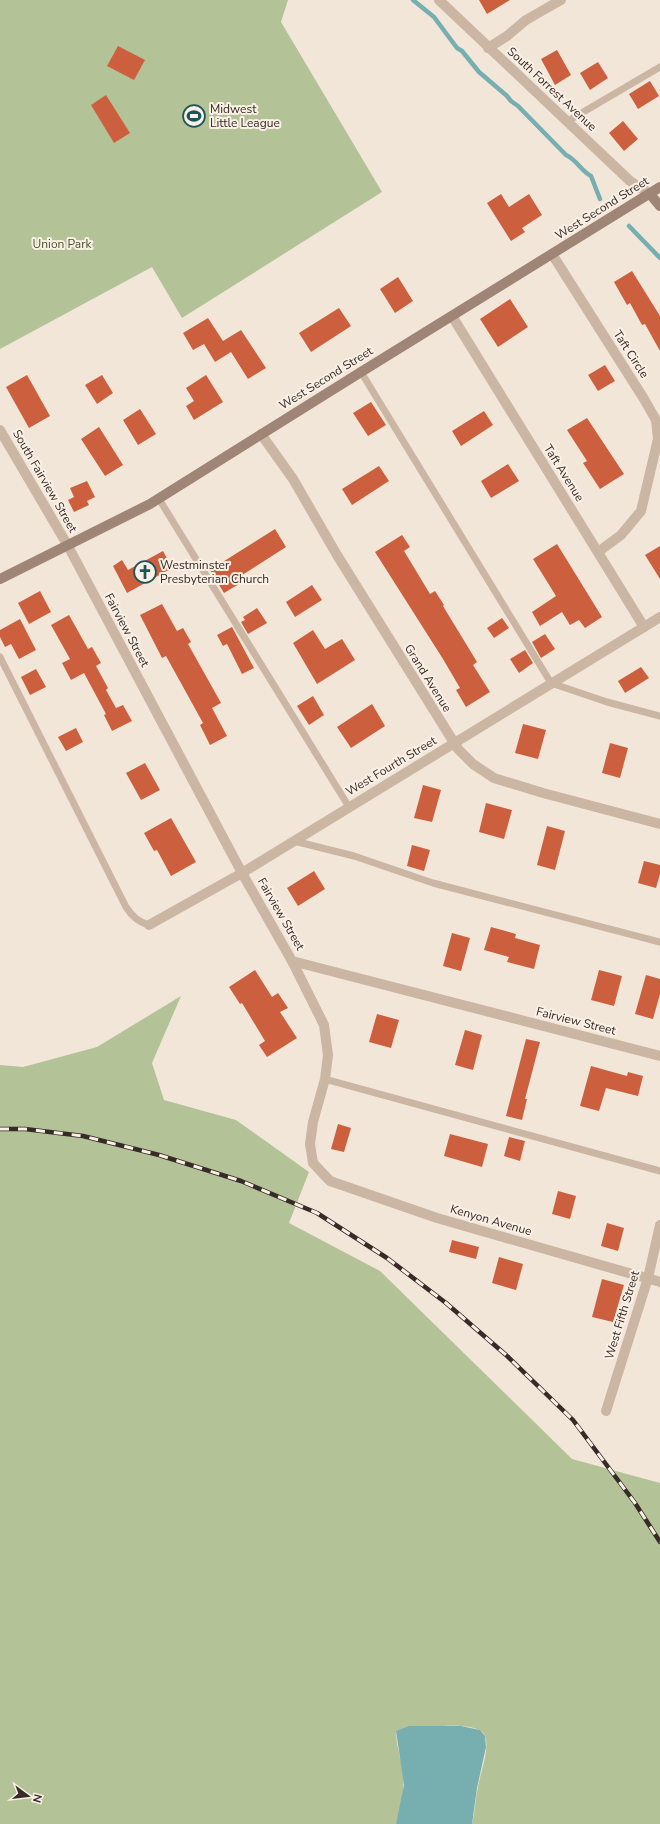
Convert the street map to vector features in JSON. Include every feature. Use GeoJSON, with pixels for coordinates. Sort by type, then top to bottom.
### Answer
{"type":"FeatureCollection","features":[{"type":"Feature","properties":{"kind":"main road","name":"West Second Street"},"geometry":{"type":"LineString","coordinates":[[0,579],[159,499],[261,434],[660,187]]}},
{"type":"Feature","properties":{"kind":"main road"},"geometry":{"type":"LineString","coordinates":[[650,194],[660,206]]}},
{"type":"Feature","properties":{"kind":"street","name":"South Forrest Avenue"},"geometry":{"type":"LineString","coordinates":[[440,0],[488,48],[568,121],[630,181],[650,194]]}},
{"type":"Feature","properties":{"kind":"street"},"geometry":{"type":"LineString","coordinates":[[488,48],[507,36],[526,20],[561,0]]}},
{"type":"Feature","properties":{"kind":"street","name":"Taft Circle"},"geometry":{"type":"LineString","coordinates":[[552,254],[640,392],[656,420],[658,439],[641,511],[621,535],[598,552]]}},
{"type":"Feature","properties":{"kind":"street","name":"Taft Avenue"},"geometry":{"type":"LineString","coordinates":[[452,316],[644,627]]}},
{"type":"Feature","properties":{"kind":"street","name":"South Fairview Street"},"geometry":{"type":"LineString","coordinates":[[0,431],[68,546]]}},
{"type":"Feature","properties":{"kind":"street","name":"Grand Avenue"},"geometry":{"type":"LineString","coordinates":[[261,434],[293,479],[337,555],[453,743],[473,764],[494,778],[660,824]]}},
{"type":"Feature","properties":{"kind":"street","name":"Fairview Street"},"geometry":{"type":"LineString","coordinates":[[68,546],[242,873],[292,961],[660,1056]]}},
{"type":"Feature","properties":{"kind":"street"},"geometry":{"type":"LineString","coordinates":[[644,627],[660,617]]}},
{"type":"Feature","properties":{"kind":"street","name":"West Fourth Street"},"geometry":{"type":"LineString","coordinates":[[149,925],[242,873],[644,627]]}},
{"type":"Feature","properties":{"kind":"street"},"geometry":{"type":"LineString","coordinates":[[292,961],[324,1025],[328,1054],[325,1079]]}},
{"type":"Feature","properties":{"kind":"street","name":"Kenyon Avenue"},"geometry":{"type":"LineString","coordinates":[[325,1079],[313,1122],[310,1144],[313,1163],[330,1180],[437,1218],[660,1282]]}},
{"type":"Feature","properties":{"kind":"street","name":"West Fifth Street"},"geometry":{"type":"LineString","coordinates":[[606,1411],[648,1278],[660,1225]]}},
{"type":"Feature","properties":{"kind":"lane"},"geometry":{"type":"LineString","coordinates":[[568,121],[660,67]]}},
{"type":"Feature","properties":{"kind":"lane"},"geometry":{"type":"LineString","coordinates":[[361,372],[551,683],[607,702],[660,716]]}},
{"type":"Feature","properties":{"kind":"lane"},"geometry":{"type":"LineString","coordinates":[[159,499],[350,807]]}},
{"type":"Feature","properties":{"kind":"lane"},"geometry":{"type":"LineString","coordinates":[[0,657],[126,907],[132,916],[140,922],[149,925]]}},
{"type":"Feature","properties":{"kind":"lane"},"geometry":{"type":"LineString","coordinates":[[294,841],[354,856],[433,882],[660,942]]}},
{"type":"Feature","properties":{"kind":"lane"},"geometry":{"type":"LineString","coordinates":[[325,1079],[660,1171]]}},
{"type":"Feature","properties":{"kind":"green space","name":"Midwest Little League"},"geometry":{"type":"Polygon","coordinates":[[[0,0],[288,0],[281,22],[382,192],[182,318],[152,267],[0,349],[0,0]]]}},
{"type":"Feature","properties":{"kind":"green space"},"geometry":{"type":"Polygon","coordinates":[[[181,996],[152,1063],[164,1100],[236,1120],[309,1172],[289,1223],[380,1271],[572,1459],[660,1483],[660,1824],[472,1824],[477,1792],[486,1754],[485,1736],[480,1731],[471,1727],[444,1726],[396,1731],[403,1775],[403,1789],[396,1824],[0,1824],[0,1065],[23,1067],[97,1047],[181,996]]]}},
{"type":"Feature","properties":{"kind":"water"},"geometry":{"type":"Polygon","coordinates":[[[409,1726],[461,1726],[480,1730],[485,1736],[486,1747],[477,1788],[472,1824],[396,1824],[404,1785],[396,1731],[409,1726]]]}},
{"type":"Feature","properties":{"kind":"building"},"geometry":{"type":"Polygon","coordinates":[[[479,0],[510,0],[487,14],[479,0]]]}},
{"type":"Feature","properties":{"kind":"building"},"geometry":{"type":"Polygon","coordinates":[[[118,46],[145,60],[134,80],[107,66],[118,46]]]}},
{"type":"Feature","properties":{"kind":"building"},"geometry":{"type":"Polygon","coordinates":[[[557,50],[571,75],[555,85],[541,59],[557,50]]]}},
{"type":"Feature","properties":{"kind":"building"},"geometry":{"type":"Polygon","coordinates":[[[598,62],[608,78],[590,90],[580,73],[598,62]]]}},
{"type":"Feature","properties":{"kind":"building"},"geometry":{"type":"Polygon","coordinates":[[[650,81],[659,96],[638,109],[629,94],[650,81]]]}},
{"type":"Feature","properties":{"kind":"building"},"geometry":{"type":"Polygon","coordinates":[[[106,95],[130,133],[114,143],[91,105],[106,95]]]}},
{"type":"Feature","properties":{"kind":"building"},"geometry":{"type":"Polygon","coordinates":[[[623,121],[638,139],[624,151],[609,133],[623,121]]]}},
{"type":"Feature","properties":{"kind":"building"},"geometry":{"type":"Polygon","coordinates":[[[501,194],[509,207],[529,194],[542,215],[522,228],[525,232],[511,241],[487,203],[501,194]]]}},
{"type":"Feature","properties":{"kind":"building"},"geometry":{"type":"Polygon","coordinates":[[[632,271],[660,316],[660,351],[645,324],[642,325],[630,303],[627,305],[614,282],[632,271]]]}},
{"type":"Feature","properties":{"kind":"building"},"geometry":{"type":"Polygon","coordinates":[[[398,277],[413,301],[395,313],[380,289],[398,277]]]}},
{"type":"Feature","properties":{"kind":"building"},"geometry":{"type":"Polygon","coordinates":[[[510,299],[528,327],[498,347],[480,319],[510,299]]]}},
{"type":"Feature","properties":{"kind":"building"},"geometry":{"type":"Polygon","coordinates":[[[339,308],[351,326],[311,352],[299,333],[339,308]]]}},
{"type":"Feature","properties":{"kind":"building"},"geometry":{"type":"Polygon","coordinates":[[[208,318],[223,341],[241,330],[266,368],[248,379],[231,352],[215,362],[204,344],[193,350],[183,333],[208,318]]]}},
{"type":"Feature","properties":{"kind":"building"},"geometry":{"type":"Polygon","coordinates":[[[605,365],[615,381],[598,391],[588,375],[605,365]]]}},
{"type":"Feature","properties":{"kind":"building"},"geometry":{"type":"Polygon","coordinates":[[[27,375],[50,416],[29,428],[6,387],[27,375]]]}},
{"type":"Feature","properties":{"kind":"building"},"geometry":{"type":"Polygon","coordinates":[[[102,375],[113,393],[97,404],[85,385],[102,375]]]}},
{"type":"Feature","properties":{"kind":"building"},"geometry":{"type":"Polygon","coordinates":[[[206,375],[223,402],[194,420],[186,406],[194,401],[186,388],[206,375]]]}},
{"type":"Feature","properties":{"kind":"building"},"geometry":{"type":"Polygon","coordinates":[[[371,402],[386,425],[368,436],[353,413],[371,402]]]}},
{"type":"Feature","properties":{"kind":"building"},"geometry":{"type":"Polygon","coordinates":[[[140,409],[156,434],[138,445],[123,420],[140,409]]]}},
{"type":"Feature","properties":{"kind":"building"},"geometry":{"type":"Polygon","coordinates":[[[484,411],[493,425],[461,446],[452,431],[484,411]]]}},
{"type":"Feature","properties":{"kind":"building"},"geometry":{"type":"Polygon","coordinates":[[[587,418],[624,474],[600,489],[583,463],[587,461],[567,430],[587,418]]]}},
{"type":"Feature","properties":{"kind":"building"},"geometry":{"type":"Polygon","coordinates":[[[99,427],[123,465],[105,476],[81,439],[99,427]]]}},
{"type":"Feature","properties":{"kind":"building"},"geometry":{"type":"Polygon","coordinates":[[[508,464],[519,481],[491,498],[481,481],[508,464]]]}},
{"type":"Feature","properties":{"kind":"building"},"geometry":{"type":"Polygon","coordinates":[[[379,466],[389,481],[352,505],[342,489],[379,466]]]}},
{"type":"Feature","properties":{"kind":"building"},"geometry":{"type":"Polygon","coordinates":[[[87,481],[95,497],[87,501],[89,505],[74,512],[68,500],[74,497],[70,488],[87,481]]]}},
{"type":"Feature","properties":{"kind":"building"},"geometry":{"type":"Polygon","coordinates":[[[275,529],[286,547],[236,579],[239,584],[224,593],[210,570],[275,529]]]}},
{"type":"Feature","properties":{"kind":"building"},"geometry":{"type":"Polygon","coordinates":[[[402,535],[410,547],[404,551],[430,594],[435,591],[444,605],[443,606],[477,662],[473,665],[490,692],[466,707],[456,690],[460,688],[443,659],[375,552],[402,535]]]}},
{"type":"Feature","properties":{"kind":"building"},"geometry":{"type":"Polygon","coordinates":[[[557,544],[602,617],[585,628],[579,620],[570,625],[562,612],[540,626],[532,612],[556,596],[533,559],[557,544]]]}},
{"type":"Feature","properties":{"kind":"building"},"geometry":{"type":"Polygon","coordinates":[[[660,546],[660,579],[645,555],[660,546]]]}},
{"type":"Feature","properties":{"kind":"building","name":"Westminster Presbyterian Church"},"geometry":{"type":"Polygon","coordinates":[[[163,551],[172,568],[127,593],[113,566],[122,560],[128,570],[163,551]]]}},
{"type":"Feature","properties":{"kind":"building"},"geometry":{"type":"Polygon","coordinates":[[[312,585],[322,600],[295,617],[286,602],[312,585]]]}},
{"type":"Feature","properties":{"kind":"building"},"geometry":{"type":"Polygon","coordinates":[[[40,591],[51,612],[29,624],[18,603],[40,591]]]}},
{"type":"Feature","properties":{"kind":"building"},"geometry":{"type":"Polygon","coordinates":[[[162,604],[177,631],[183,628],[191,642],[188,644],[221,703],[212,708],[227,736],[210,745],[200,725],[203,723],[166,656],[162,658],[140,615],[162,604]]]}},
{"type":"Feature","properties":{"kind":"building"},"geometry":{"type":"Polygon","coordinates":[[[257,608],[267,623],[248,634],[241,622],[245,620],[243,617],[257,608]]]}},
{"type":"Feature","properties":{"kind":"building"},"geometry":{"type":"Polygon","coordinates":[[[69,615],[88,649],[92,647],[101,663],[96,666],[108,688],[106,690],[116,708],[123,705],[132,721],[112,731],[104,715],[106,714],[84,673],[71,680],[62,663],[70,659],[51,625],[69,615]]]}},
{"type":"Feature","properties":{"kind":"building"},"geometry":{"type":"Polygon","coordinates":[[[502,618],[509,628],[494,638],[487,628],[502,618]]]}},
{"type":"Feature","properties":{"kind":"building"},"geometry":{"type":"Polygon","coordinates":[[[20,619],[36,650],[19,659],[11,644],[5,647],[0,637],[0,630],[20,619]]]}},
{"type":"Feature","properties":{"kind":"building"},"geometry":{"type":"Polygon","coordinates":[[[232,627],[254,668],[242,674],[227,644],[223,646],[217,635],[232,627]]]}},
{"type":"Feature","properties":{"kind":"building"},"geometry":{"type":"Polygon","coordinates":[[[313,630],[325,649],[342,639],[355,660],[317,684],[293,643],[313,630]]]}},
{"type":"Feature","properties":{"kind":"building"},"geometry":{"type":"Polygon","coordinates":[[[545,634],[555,649],[541,658],[532,642],[545,634]]]}},
{"type":"Feature","properties":{"kind":"building"},"geometry":{"type":"Polygon","coordinates":[[[525,650],[533,663],[519,673],[510,659],[525,650]]]}},
{"type":"Feature","properties":{"kind":"building"},"geometry":{"type":"Polygon","coordinates":[[[641,667],[649,678],[625,693],[618,681],[641,667]]]}},
{"type":"Feature","properties":{"kind":"building"},"geometry":{"type":"Polygon","coordinates":[[[36,669],[46,687],[30,695],[21,677],[36,669]]]}},
{"type":"Feature","properties":{"kind":"building"},"geometry":{"type":"Polygon","coordinates":[[[313,696],[324,715],[309,725],[297,706],[313,696]]]}},
{"type":"Feature","properties":{"kind":"building"},"geometry":{"type":"Polygon","coordinates":[[[372,704],[385,726],[351,748],[337,727],[372,704]]]}},
{"type":"Feature","properties":{"kind":"building"},"geometry":{"type":"Polygon","coordinates":[[[523,724],[546,730],[538,759],[515,753],[523,724]]]}},
{"type":"Feature","properties":{"kind":"building"},"geometry":{"type":"Polygon","coordinates":[[[76,728],[83,742],[66,751],[58,737],[76,728]]]}},
{"type":"Feature","properties":{"kind":"building"},"geometry":{"type":"Polygon","coordinates":[[[610,743],[628,748],[620,778],[602,773],[610,743]]]}},
{"type":"Feature","properties":{"kind":"building"},"geometry":{"type":"Polygon","coordinates":[[[145,763],[160,790],[141,800],[126,773],[145,763]]]}},
{"type":"Feature","properties":{"kind":"building"},"geometry":{"type":"Polygon","coordinates":[[[423,785],[441,790],[432,822],[414,818],[423,785]]]}},
{"type":"Feature","properties":{"kind":"building"},"geometry":{"type":"Polygon","coordinates":[[[486,803],[512,810],[504,839],[479,832],[486,803]]]}},
{"type":"Feature","properties":{"kind":"building"},"geometry":{"type":"Polygon","coordinates":[[[171,818],[196,862],[171,876],[157,850],[154,851],[144,833],[171,818]]]}},
{"type":"Feature","properties":{"kind":"building"},"geometry":{"type":"Polygon","coordinates":[[[547,826],[565,831],[555,870],[537,865],[547,826]]]}},
{"type":"Feature","properties":{"kind":"building"},"geometry":{"type":"Polygon","coordinates":[[[412,845],[430,850],[424,871],[407,866],[412,845]]]}},
{"type":"Feature","properties":{"kind":"building"},"geometry":{"type":"Polygon","coordinates":[[[644,861],[660,865],[660,874],[656,888],[638,883],[644,861]]]}},
{"type":"Feature","properties":{"kind":"building"},"geometry":{"type":"Polygon","coordinates":[[[314,871],[325,889],[298,906],[287,888],[314,871]]]}},
{"type":"Feature","properties":{"kind":"building"},"geometry":{"type":"Polygon","coordinates":[[[491,927],[516,934],[515,938],[540,945],[534,969],[507,962],[509,957],[484,950],[491,927]]]}},
{"type":"Feature","properties":{"kind":"building"},"geometry":{"type":"Polygon","coordinates":[[[452,933],[470,938],[461,971],[443,966],[452,933]]]}},
{"type":"Feature","properties":{"kind":"building"},"geometry":{"type":"Polygon","coordinates":[[[255,970],[272,997],[278,993],[288,1008],[280,1012],[297,1038],[267,1057],[259,1045],[265,1041],[242,1003],[240,1004],[229,987],[255,970]]]}},
{"type":"Feature","properties":{"kind":"building"},"geometry":{"type":"Polygon","coordinates":[[[599,970],[622,976],[614,1006],[591,1000],[599,970]]]}},
{"type":"Feature","properties":{"kind":"building"},"geometry":{"type":"Polygon","coordinates":[[[646,975],[660,979],[660,994],[653,1019],[635,1014],[646,975]]]}},
{"type":"Feature","properties":{"kind":"building"},"geometry":{"type":"Polygon","coordinates":[[[377,1014],[399,1020],[391,1048],[369,1042],[377,1014]]]}},
{"type":"Feature","properties":{"kind":"building"},"geometry":{"type":"Polygon","coordinates":[[[465,1030],[482,1035],[473,1070],[455,1065],[465,1030]]]}},
{"type":"Feature","properties":{"kind":"building"},"geometry":{"type":"Polygon","coordinates":[[[526,1039],[540,1042],[525,1099],[527,1099],[522,1120],[506,1116],[526,1039]]]}},
{"type":"Feature","properties":{"kind":"building"},"geometry":{"type":"Polygon","coordinates":[[[591,1066],[627,1076],[628,1072],[643,1076],[638,1096],[606,1088],[599,1111],[580,1106],[591,1066]]]}},
{"type":"Feature","properties":{"kind":"building"},"geometry":{"type":"Polygon","coordinates":[[[338,1124],[351,1128],[344,1152],[331,1149],[338,1124]]]}},
{"type":"Feature","properties":{"kind":"building"},"geometry":{"type":"Polygon","coordinates":[[[450,1134],[488,1144],[482,1167],[444,1156],[450,1134]]]}},
{"type":"Feature","properties":{"kind":"building"},"geometry":{"type":"Polygon","coordinates":[[[509,1137],[525,1141],[520,1161],[504,1156],[509,1137]]]}},
{"type":"Feature","properties":{"kind":"building"},"geometry":{"type":"Polygon","coordinates":[[[558,1191],[576,1196],[570,1219],[552,1214],[558,1191]]]}},
{"type":"Feature","properties":{"kind":"building"},"geometry":{"type":"Polygon","coordinates":[[[607,1223],[624,1228],[618,1251],[601,1246],[607,1223]]]}},
{"type":"Feature","properties":{"kind":"building"},"geometry":{"type":"Polygon","coordinates":[[[452,1240],[479,1247],[476,1259],[449,1252],[452,1240]]]}},
{"type":"Feature","properties":{"kind":"building"},"geometry":{"type":"Polygon","coordinates":[[[499,1257],[523,1264],[516,1290],[492,1283],[499,1257]]]}},
{"type":"Feature","properties":{"kind":"building"},"geometry":{"type":"Polygon","coordinates":[[[602,1279],[624,1285],[613,1322],[592,1317],[602,1279]]]}},
{"type":"Feature","properties":{"kind":"waterway"},"geometry":{"type":"LineString","coordinates":[[413,0],[434,17],[457,48],[462,51],[479,72],[518,106],[566,155],[591,176],[600,199]]}},
{"type":"Feature","properties":{"kind":"waterway"},"geometry":{"type":"LineString","coordinates":[[629,226],[660,258]]}},
{"type":"Feature","properties":{"kind":"railway"},"geometry":{"type":"LineString","coordinates":[[0,1129],[25,1129],[83,1136],[159,1155],[241,1181],[317,1213],[387,1258],[446,1303],[506,1355],[573,1420],[635,1503],[660,1542]]}},
{"type":"Feature","properties":{"kind":"place","name":"Midwest Little League"},"geometry":{"type":"Point","coordinates":[194,116]}},
{"type":"Feature","properties":{"kind":"place","name":"Westminster Presbyterian Church"},"geometry":{"type":"Point","coordinates":[145,572]}},
{"type":"Feature","properties":{"kind":"park label","name":"Union Park"},"geometry":{"type":"Point","coordinates":[62,244]}}]}
